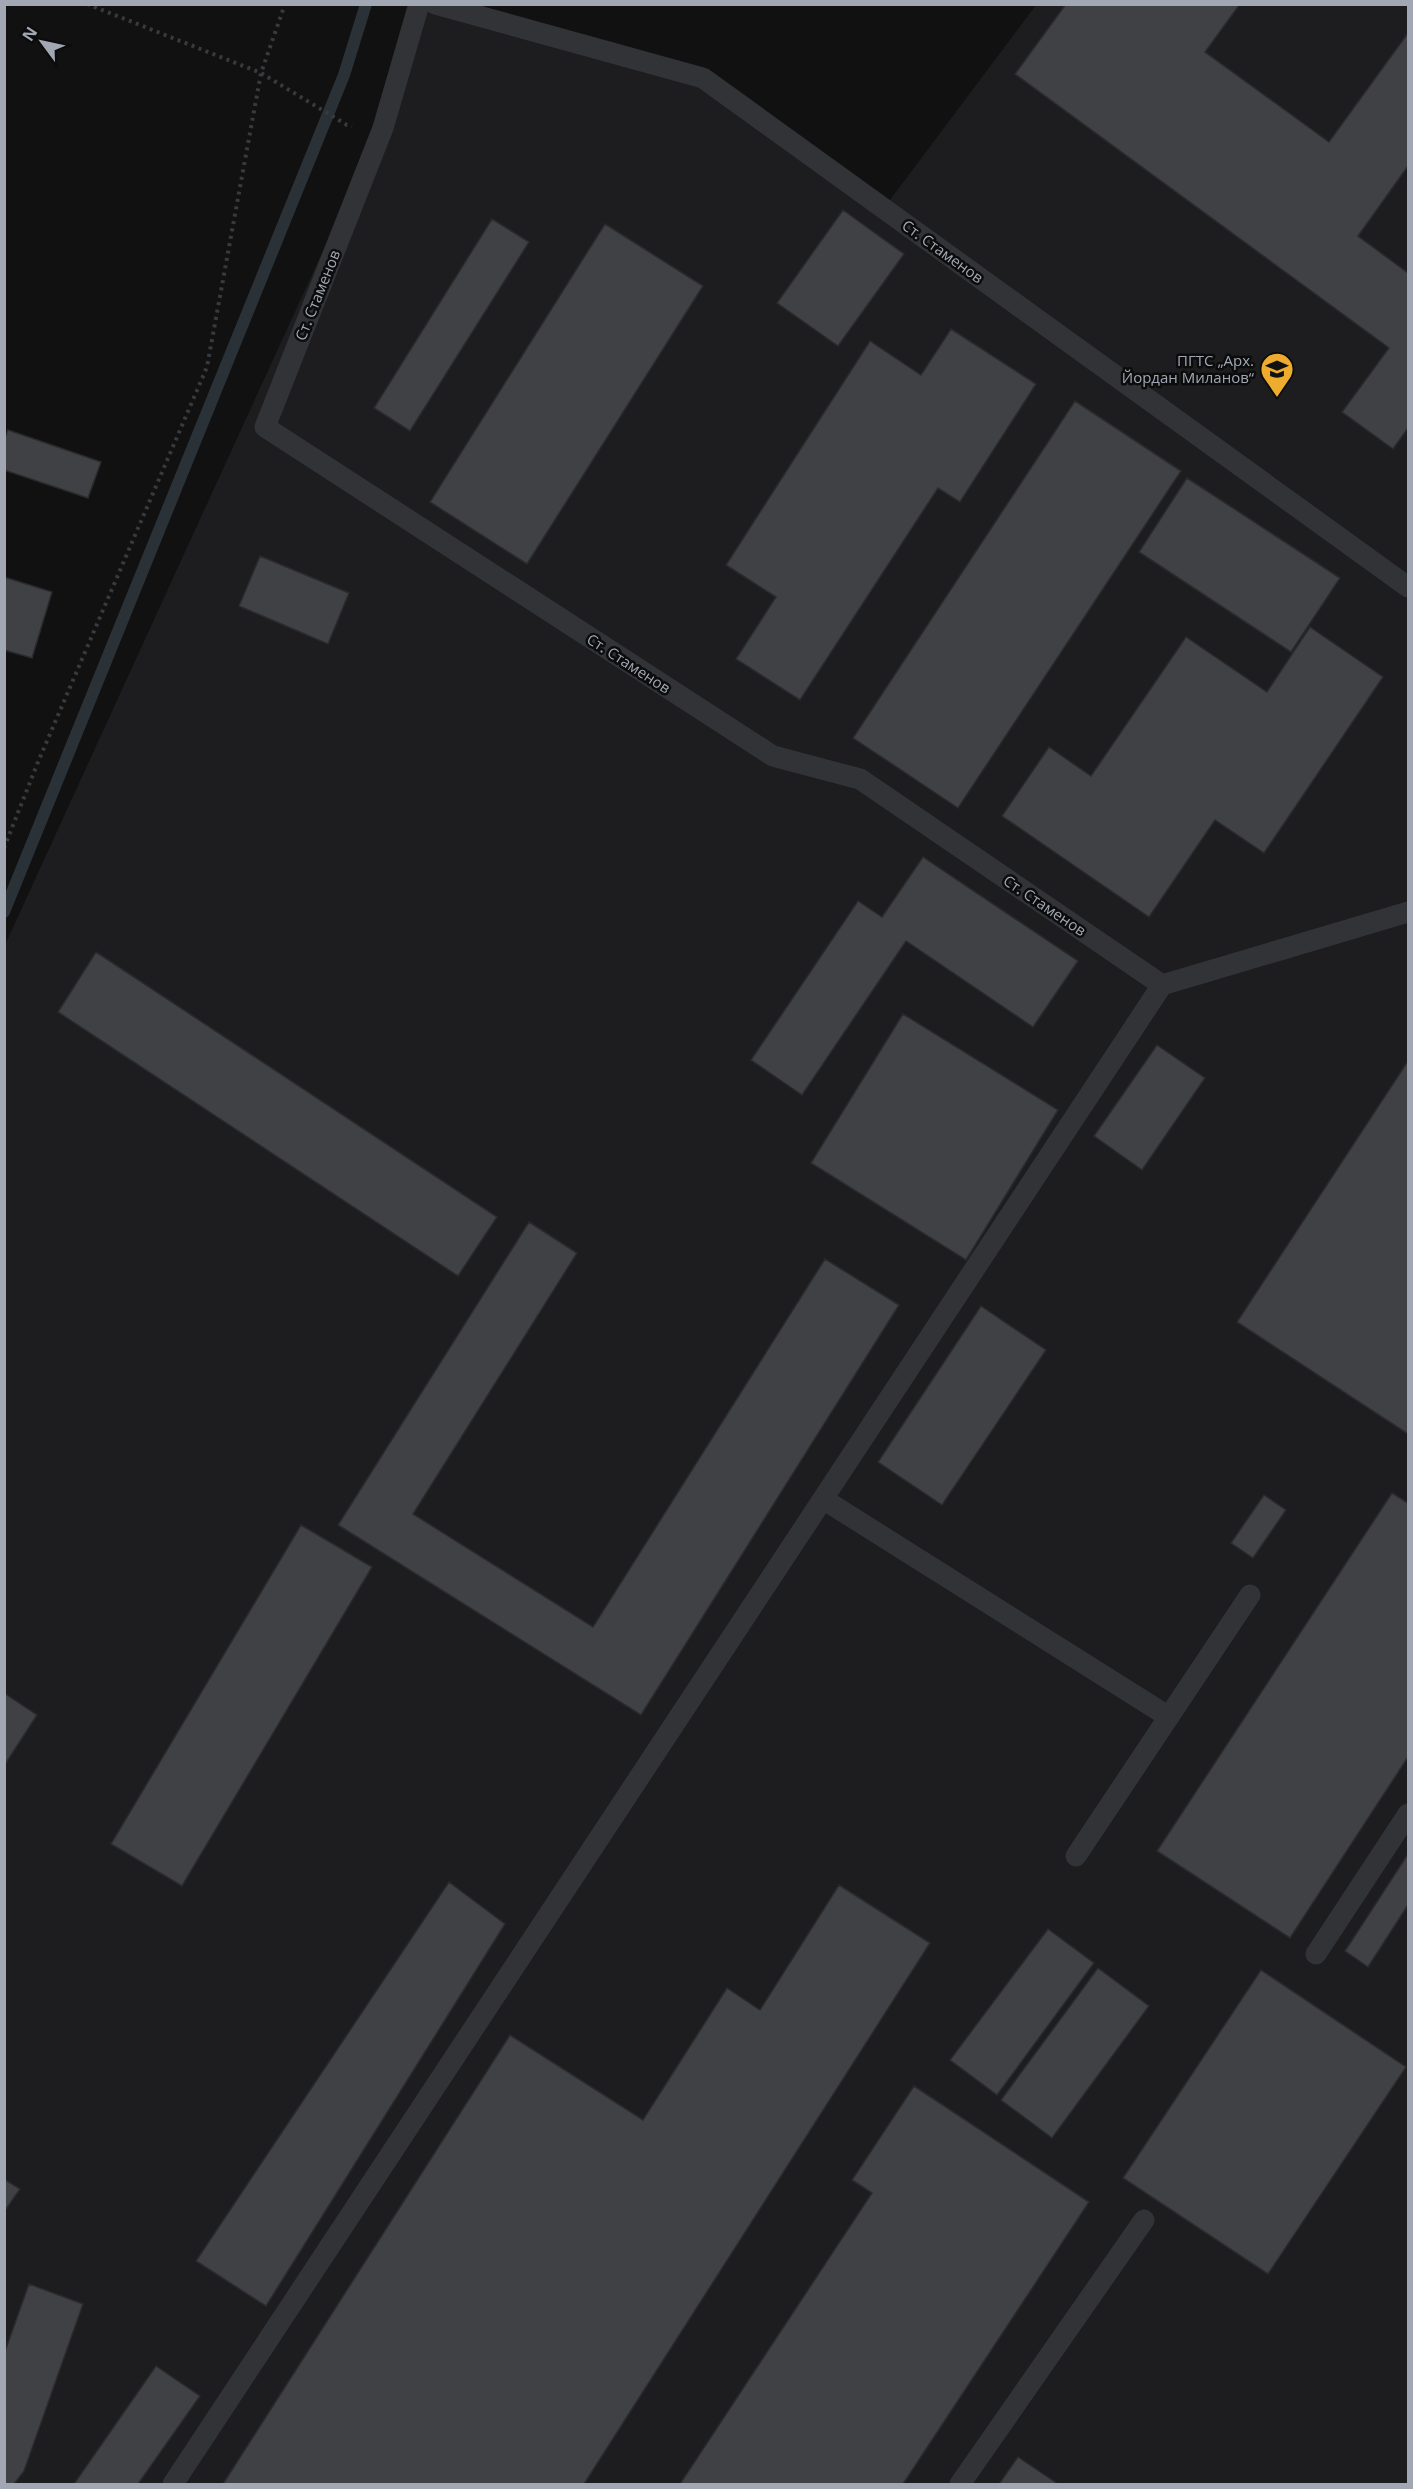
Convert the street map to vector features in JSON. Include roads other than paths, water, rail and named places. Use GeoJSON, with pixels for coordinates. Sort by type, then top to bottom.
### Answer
{"type":"FeatureCollection","features":[{"type":"Feature","properties":{"kind":"lane","name":"Ст. Стаменов"},"geometry":{"type":"LineString","coordinates":[[419,4],[383,128],[265,427],[773,756],[860,779],[1162,985]]}},
{"type":"Feature","properties":{"kind":"lane","name":"Ст. Стаменов"},"geometry":{"type":"LineString","coordinates":[[435,4],[703,78],[1408,587]]}},
{"type":"Feature","properties":{"kind":"lane"},"geometry":{"type":"LineString","coordinates":[[173,2484],[1162,985],[1408,912]]}},
{"type":"Feature","properties":{"kind":"lane"},"geometry":{"type":"LineString","coordinates":[[823,1499],[1169,1717]]}},
{"type":"Feature","properties":{"kind":"lane"},"geometry":{"type":"LineString","coordinates":[[1076,1856],[1250,1595]]}},
{"type":"Feature","properties":{"kind":"lane"},"geometry":{"type":"LineString","coordinates":[[1316,1954],[1408,1814]]}},
{"type":"Feature","properties":{"kind":"lane"},"geometry":{"type":"LineString","coordinates":[[960,2484],[1144,2220]]}},
{"type":"Feature","properties":{"kind":"waterway"},"geometry":{"type":"LineString","coordinates":[[4,912],[344,75],[366,4]]}},
{"type":"Feature","properties":{"kind":"place","name":"ПГТС „Арх. Йордан Миланов“"},"geometry":{"type":"Point","coordinates":[1277,398]}}]}
